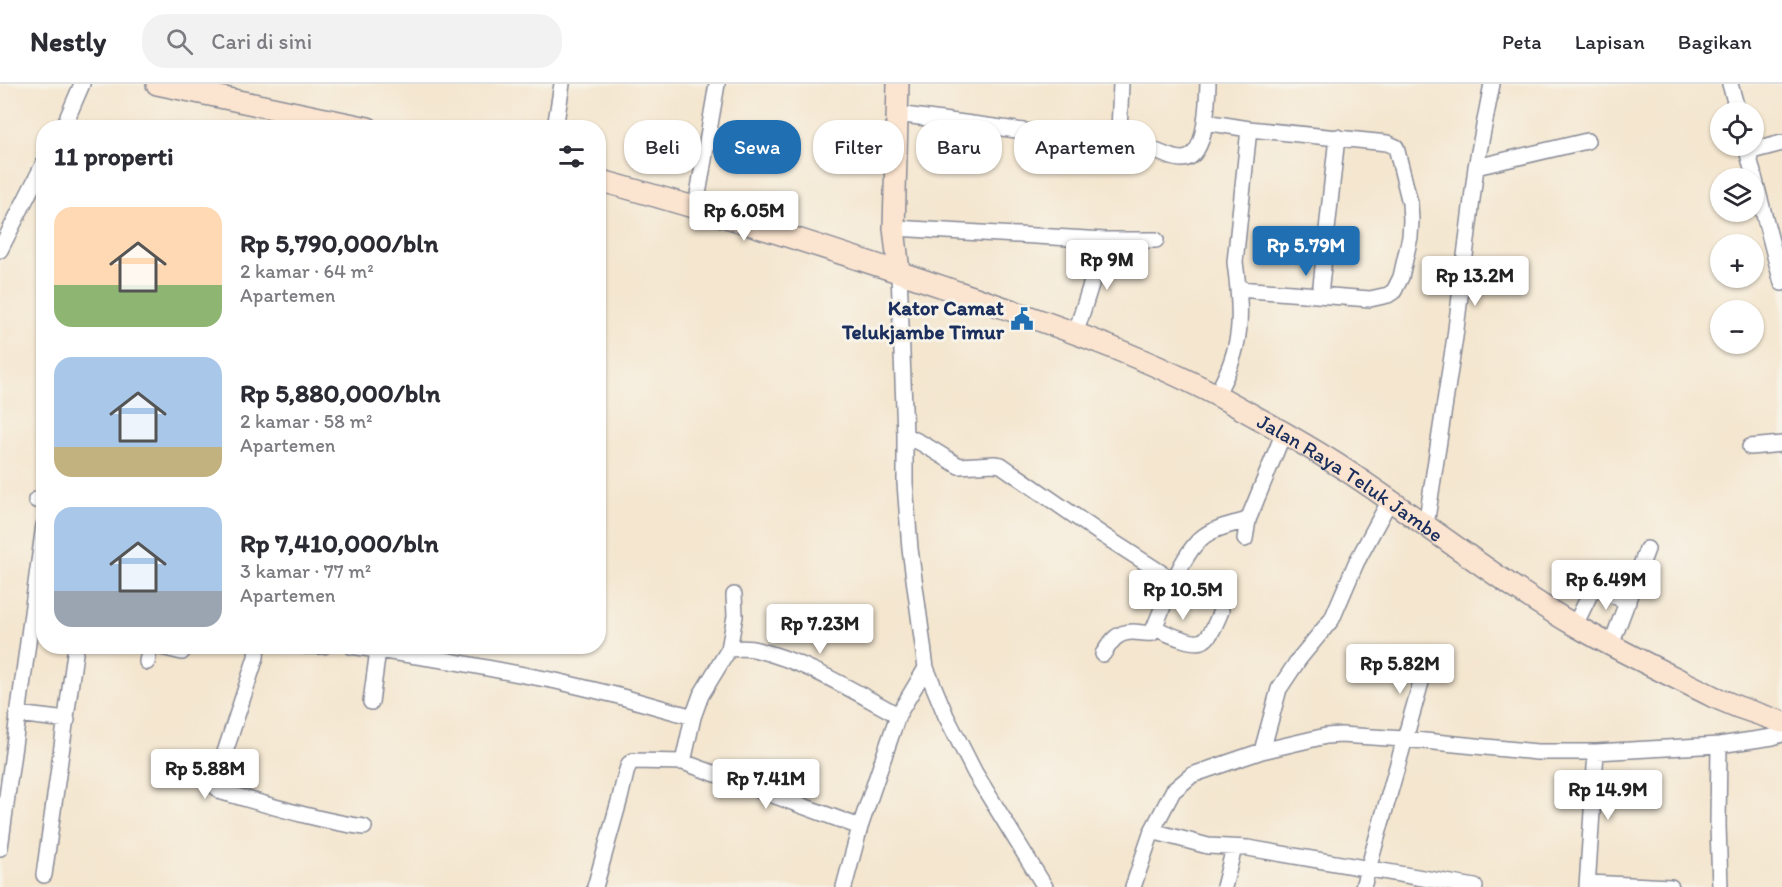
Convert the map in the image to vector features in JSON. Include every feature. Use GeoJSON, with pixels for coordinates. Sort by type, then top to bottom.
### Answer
{"type":"FeatureCollection","features":[{"type":"Feature","properties":{"kind":"main road"},"geometry":{"type":"LineString","coordinates":[[160,84],[283,119]]}},
{"type":"Feature","properties":{"kind":"main road"},"geometry":{"type":"LineString","coordinates":[[898,84],[894,228],[899,272]]}},
{"type":"Feature","properties":{"kind":"main road","name":"Jalan Raya Teluk Jambe"},"geometry":{"type":"LineString","coordinates":[[606,182],[696,206],[899,272],[1114,347],[1216,395],[1284,432],[1343,468],[1492,572],[1575,625],[1714,697],[1782,722]]}},
{"type":"Feature","properties":{"kind":"street"},"geometry":{"type":"LineString","coordinates":[[66,120],[82,84]]}},
{"type":"Feature","properties":{"kind":"street"},"geometry":{"type":"LineString","coordinates":[[556,120],[562,84]]}},
{"type":"Feature","properties":{"kind":"street"},"geometry":{"type":"LineString","coordinates":[[696,206],[717,84]]}},
{"type":"Feature","properties":{"kind":"street"},"geometry":{"type":"LineString","coordinates":[[1121,84],[1119,132],[1121,138],[1126,143],[1156,150],[1179,159],[1185,159],[1197,149],[1205,122],[1208,84]]}},
{"type":"Feature","properties":{"kind":"street"},"geometry":{"type":"LineString","coordinates":[[1426,525],[1455,337],[1476,167],[1492,84]]}},
{"type":"Feature","properties":{"kind":"street"},"geometry":{"type":"LineString","coordinates":[[1730,84],[1735,102]]}},
{"type":"Feature","properties":{"kind":"street"},"geometry":{"type":"LineString","coordinates":[[897,114],[1014,130]]}},
{"type":"Feature","properties":{"kind":"street"},"geometry":{"type":"LineString","coordinates":[[1205,122],[1249,129],[1387,143],[1396,147],[1410,203],[1412,220],[1410,237],[1401,277],[1394,291],[1388,295],[1370,299],[1238,289]]}},
{"type":"Feature","properties":{"kind":"street"},"geometry":{"type":"LineString","coordinates":[[1216,395],[1232,362],[1238,339],[1240,317],[1235,262],[1249,129]]}},
{"type":"Feature","properties":{"kind":"street"},"geometry":{"type":"LineString","coordinates":[[1320,295],[1336,137]]}},
{"type":"Feature","properties":{"kind":"street"},"geometry":{"type":"LineString","coordinates":[[1476,167],[1587,141]]}},
{"type":"Feature","properties":{"kind":"street"},"geometry":{"type":"LineString","coordinates":[[1764,146],[1782,143]]}},
{"type":"Feature","properties":{"kind":"street"},"geometry":{"type":"LineString","coordinates":[[1749,156],[1782,283]]}},
{"type":"Feature","properties":{"kind":"street"},"geometry":{"type":"LineString","coordinates":[[0,250],[36,179]]}},
{"type":"Feature","properties":{"kind":"street"},"geometry":{"type":"LineString","coordinates":[[894,228],[1106,240],[1156,240]]}},
{"type":"Feature","properties":{"kind":"street"},"geometry":{"type":"LineString","coordinates":[[1076,332],[1106,240]]}},
{"type":"Feature","properties":{"kind":"street"},"geometry":{"type":"LineString","coordinates":[[899,272],[905,483],[910,549],[926,668],[946,716],[975,773],[1045,887]]}},
{"type":"Feature","properties":{"kind":"street"},"geometry":{"type":"LineString","coordinates":[[1245,539],[1248,520],[1284,432]]}},
{"type":"Feature","properties":{"kind":"street"},"geometry":{"type":"LineString","coordinates":[[905,435],[959,466],[1000,465],[1174,581]]}},
{"type":"Feature","properties":{"kind":"street"},"geometry":{"type":"LineString","coordinates":[[1750,447],[1782,444]]}},
{"type":"Feature","properties":{"kind":"street"},"geometry":{"type":"LineString","coordinates":[[1262,751],[1279,689],[1299,659],[1332,619],[1356,563],[1390,500]]}},
{"type":"Feature","properties":{"kind":"street"},"geometry":{"type":"LineString","coordinates":[[1103,654],[1114,638],[1119,635],[1134,632],[1152,633],[1174,581],[1193,546],[1206,534],[1248,520]]}},
{"type":"Feature","properties":{"kind":"street"},"geometry":{"type":"LineString","coordinates":[[1611,645],[1647,549]]}},
{"type":"Feature","properties":{"kind":"street"},"geometry":{"type":"LineString","coordinates":[[0,848],[36,581]]}},
{"type":"Feature","properties":{"kind":"street"},"geometry":{"type":"LineString","coordinates":[[1575,625],[1592,590],[1598,590],[1628,602]]}},
{"type":"Feature","properties":{"kind":"street"},"geometry":{"type":"LineString","coordinates":[[683,762],[693,717],[701,695],[729,650],[735,616],[734,595]]}},
{"type":"Feature","properties":{"kind":"street"},"geometry":{"type":"LineString","coordinates":[[1154,628],[1188,641],[1200,643],[1206,640],[1221,611]]}},
{"type":"Feature","properties":{"kind":"street"},"geometry":{"type":"LineString","coordinates":[[729,650],[756,649],[804,666],[898,715]]}},
{"type":"Feature","properties":{"kind":"street"},"geometry":{"type":"LineString","coordinates":[[44,875],[75,654]]}},
{"type":"Feature","properties":{"kind":"street"},"geometry":{"type":"LineString","coordinates":[[257,654],[215,783],[217,788],[222,792],[294,813],[364,827]]}},
{"type":"Feature","properties":{"kind":"street"},"geometry":{"type":"LineString","coordinates":[[371,702],[377,654]]}},
{"type":"Feature","properties":{"kind":"street"},"geometry":{"type":"LineString","coordinates":[[404,654],[556,681],[693,717]]}},
{"type":"Feature","properties":{"kind":"street"},"geometry":{"type":"LineString","coordinates":[[1363,887],[1428,661]]}},
{"type":"Feature","properties":{"kind":"street"},"geometry":{"type":"LineString","coordinates":[[844,887],[860,827],[898,715],[926,668]]}},
{"type":"Feature","properties":{"kind":"street"},"geometry":{"type":"LineString","coordinates":[[17,714],[67,720]]}},
{"type":"Feature","properties":{"kind":"street"},"geometry":{"type":"LineString","coordinates":[[1133,887],[1152,831],[1173,791],[1192,775],[1262,751],[1326,736],[1358,735],[1537,752],[1596,752],[1719,744],[1782,735]]}},
{"type":"Feature","properties":{"kind":"street"},"geometry":{"type":"LineString","coordinates":[[1719,744],[1720,887]]}},
{"type":"Feature","properties":{"kind":"street"},"geometry":{"type":"LineString","coordinates":[[1596,752],[1587,885],[1671,887]]}},
{"type":"Feature","properties":{"kind":"street"},"geometry":{"type":"LineString","coordinates":[[595,887],[629,764],[633,761],[683,762],[860,827]]}},
{"type":"Feature","properties":{"kind":"street"},"geometry":{"type":"LineString","coordinates":[[1152,831],[1208,846],[1248,848],[1476,887]]}},
{"type":"Feature","properties":{"kind":"street"},"geometry":{"type":"LineString","coordinates":[[1224,887],[1234,848]]}},
{"type":"Feature","properties":{"kind":"place","name":"Kator Camat Telukjambe Timur"},"geometry":{"type":"Point","coordinates":[1022,319]}}]}
